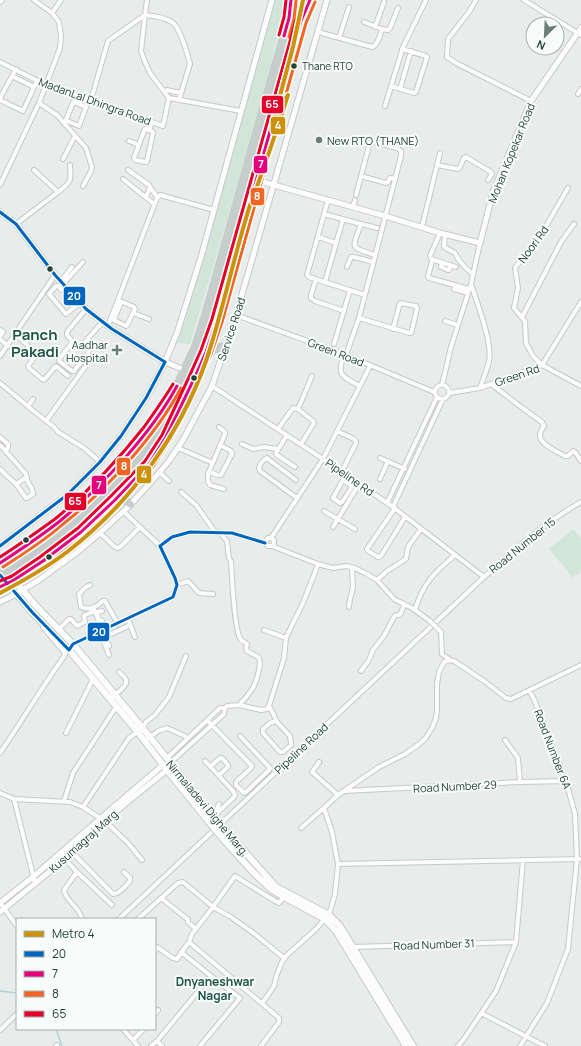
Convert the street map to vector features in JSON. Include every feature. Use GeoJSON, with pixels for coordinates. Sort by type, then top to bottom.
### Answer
{"type":"FeatureCollection","features":[{"type":"Feature","properties":{"kind":"highway"},"geometry":{"type":"LineString","coordinates":[[0,571],[34,549],[71,520],[104,490],[138,454],[154,430],[171,399],[195,348],[205,316],[293,0]]}},
{"type":"Feature","properties":{"kind":"highway"},"geometry":{"type":"LineString","coordinates":[[0,587],[43,561],[81,532],[120,495],[149,464],[166,436],[206,352],[217,320],[306,0]]}},
{"type":"Feature","properties":{"kind":"highway"},"geometry":{"type":"LineString","coordinates":[[300,21],[310,0]]}},
{"type":"Feature","properties":{"kind":"highway"},"geometry":{"type":"LineString","coordinates":[[206,352],[226,346]]}},
{"type":"Feature","properties":{"kind":"highway"},"geometry":{"type":"LineString","coordinates":[[0,564],[66,516],[132,449],[171,399]]}},
{"type":"Feature","properties":{"kind":"highway"},"geometry":{"type":"LineString","coordinates":[[0,580],[39,556],[110,496],[144,459],[181,404]]}},
{"type":"Feature","properties":{"kind":"highway"},"geometry":{"type":"LineString","coordinates":[[120,495],[130,504]]}},
{"type":"Feature","properties":{"kind":"main road","name":"Nirmaladevi Dighe Marg,"},"geometry":{"type":"LineString","coordinates":[[0,564],[16,594],[69,650],[93,679],[112,697],[116,707],[150,737],[208,810],[215,816],[276,887],[340,926],[413,1046]]}},
{"type":"Feature","properties":{"kind":"main road","name":"Nirmaladevi Dighe Marg,"},"geometry":{"type":"LineString","coordinates":[[0,575],[23,590],[37,607],[73,644],[112,697],[140,729],[145,741],[202,815],[254,873],[272,890],[327,917],[406,1046]]}},
{"type":"Feature","properties":{"kind":"main road"},"geometry":{"type":"LineString","coordinates":[[202,815],[208,810]]}},
{"type":"Feature","properties":{"kind":"main road"},"geometry":{"type":"LineString","coordinates":[[240,857],[246,853]]}},
{"type":"Feature","properties":{"kind":"street"},"geometry":{"type":"LineString","coordinates":[[0,185],[39,102],[60,48],[62,36],[59,22],[52,13],[34,0]]}},
{"type":"Feature","properties":{"kind":"street"},"geometry":{"type":"LineString","coordinates":[[52,13],[61,0]]}},
{"type":"Feature","properties":{"kind":"street"},"geometry":{"type":"LineString","coordinates":[[147,0],[141,52],[150,73],[169,98],[241,111]]}},
{"type":"Feature","properties":{"kind":"street"},"geometry":{"type":"LineString","coordinates":[[0,546],[68,495],[100,462],[121,436],[143,403],[165,362],[177,333],[201,257],[272,0]]}},
{"type":"Feature","properties":{"kind":"street","name":"Service Road"},"geometry":{"type":"LineString","coordinates":[[0,602],[39,580],[100,533],[124,511],[169,461],[183,440],[212,386],[226,346],[327,0]]}},
{"type":"Feature","properties":{"kind":"street"},"geometry":{"type":"LineString","coordinates":[[385,106],[402,48],[426,0]]}},
{"type":"Feature","properties":{"kind":"street"},"geometry":{"type":"LineString","coordinates":[[476,0],[469,12],[448,39],[447,57],[531,101]]}},
{"type":"Feature","properties":{"kind":"street"},"geometry":{"type":"LineString","coordinates":[[524,0],[580,32]]}},
{"type":"Feature","properties":{"kind":"street"},"geometry":{"type":"LineString","coordinates":[[375,26],[384,2]]}},
{"type":"Feature","properties":{"kind":"street"},"geometry":{"type":"LineString","coordinates":[[339,38],[349,7]]}},
{"type":"Feature","properties":{"kind":"street"},"geometry":{"type":"LineString","coordinates":[[364,22],[388,30],[398,8]]}},
{"type":"Feature","properties":{"kind":"street"},"geometry":{"type":"LineString","coordinates":[[76,95],[66,120],[79,126],[90,99],[108,40],[145,15],[165,19],[176,25],[190,64],[179,100]]}},
{"type":"Feature","properties":{"kind":"street"},"geometry":{"type":"LineString","coordinates":[[318,32],[374,47],[377,44],[382,29]]}},
{"type":"Feature","properties":{"kind":"street","name":"Mohan Kopekar Road"},"geometry":{"type":"LineString","coordinates":[[480,243],[493,192],[531,101],[580,32]]}},
{"type":"Feature","properties":{"kind":"street"},"geometry":{"type":"LineString","coordinates":[[391,86],[413,93],[416,92],[427,57],[402,48]]}},
{"type":"Feature","properties":{"kind":"street"},"geometry":{"type":"LineString","coordinates":[[400,89],[411,51]]}},
{"type":"Feature","properties":{"kind":"street","name":"MadanLal Dhingra Road"},"geometry":{"type":"LineString","coordinates":[[0,62],[46,85],[90,99],[163,126],[169,98]]}},
{"type":"Feature","properties":{"kind":"street"},"geometry":{"type":"LineString","coordinates":[[16,69],[0,100],[23,111],[37,81]]}},
{"type":"Feature","properties":{"kind":"street"},"geometry":{"type":"LineString","coordinates":[[12,76],[34,87]]}},
{"type":"Feature","properties":{"kind":"street"},"geometry":{"type":"LineString","coordinates":[[578,94],[581,89]]}},
{"type":"Feature","properties":{"kind":"street"},"geometry":{"type":"LineString","coordinates":[[167,90],[181,93]]}},
{"type":"Feature","properties":{"kind":"street"},"geometry":{"type":"LineString","coordinates":[[39,102],[57,115],[86,148],[92,167],[83,186]]}},
{"type":"Feature","properties":{"kind":"street"},"geometry":{"type":"LineString","coordinates":[[73,102],[86,107]]}},
{"type":"Feature","properties":{"kind":"street"},"geometry":{"type":"LineString","coordinates":[[149,130],[152,122]]}},
{"type":"Feature","properties":{"kind":"street"},"geometry":{"type":"LineString","coordinates":[[145,129],[149,130],[153,132],[153,134],[146,162],[135,160],[134,158],[144,131],[145,129]]}},
{"type":"Feature","properties":{"kind":"street"},"geometry":{"type":"LineString","coordinates":[[63,159],[75,136]]}},
{"type":"Feature","properties":{"kind":"street"},"geometry":{"type":"LineString","coordinates":[[129,141],[139,145]]}},
{"type":"Feature","properties":{"kind":"street"},"geometry":{"type":"LineString","coordinates":[[356,195],[370,142],[372,141],[397,148],[401,151],[386,216],[359,318],[340,368],[343,376],[360,386]]}},
{"type":"Feature","properties":{"kind":"street"},"geometry":{"type":"LineString","coordinates":[[422,227],[440,153]]}},
{"type":"Feature","properties":{"kind":"street"},"geometry":{"type":"LineString","coordinates":[[437,165],[458,168],[465,157],[491,172],[492,174],[488,180]]}},
{"type":"Feature","properties":{"kind":"street"},"geometry":{"type":"LineString","coordinates":[[16,224],[69,184],[70,165]]}},
{"type":"Feature","properties":{"kind":"street"},"geometry":{"type":"LineString","coordinates":[[34,170],[58,192]]}},
{"type":"Feature","properties":{"kind":"street"},"geometry":{"type":"LineString","coordinates":[[128,170],[149,185],[157,197]]}},
{"type":"Feature","properties":{"kind":"street"},"geometry":{"type":"LineString","coordinates":[[361,176],[386,183],[390,178],[395,179]]}},
{"type":"Feature","properties":{"kind":"street"},"geometry":{"type":"LineString","coordinates":[[123,179],[154,204]]}},
{"type":"Feature","properties":{"kind":"street"},"geometry":{"type":"LineString","coordinates":[[256,180],[480,243],[469,289],[451,347],[442,384]]}},
{"type":"Feature","properties":{"kind":"street"},"geometry":{"type":"LineString","coordinates":[[146,197],[150,187]]}},
{"type":"Feature","properties":{"kind":"street","name":"Noori Rd"},"geometry":{"type":"LineString","coordinates":[[542,365],[533,356],[526,343],[525,321],[514,308],[518,288],[515,268],[546,226],[568,188]]}},
{"type":"Feature","properties":{"kind":"street"},"geometry":{"type":"LineString","coordinates":[[157,197],[160,195],[214,210]]}},
{"type":"Feature","properties":{"kind":"street"},"geometry":{"type":"LineString","coordinates":[[120,301],[134,307],[135,309],[128,325],[126,326],[114,320],[120,301],[157,197]]}},
{"type":"Feature","properties":{"kind":"street"},"geometry":{"type":"LineString","coordinates":[[328,200],[307,274],[309,277],[365,295]]}},
{"type":"Feature","properties":{"kind":"street"},"geometry":{"type":"LineString","coordinates":[[353,207],[355,200]]}},
{"type":"Feature","properties":{"kind":"street"},"geometry":{"type":"LineString","coordinates":[[0,212],[16,224],[55,275],[86,309],[106,324],[165,362],[185,370]]}},
{"type":"Feature","properties":{"kind":"street"},"geometry":{"type":"LineString","coordinates":[[324,214],[378,228]]}},
{"type":"Feature","properties":{"kind":"street"},"geometry":{"type":"LineString","coordinates":[[325,282],[343,219]]}},
{"type":"Feature","properties":{"kind":"street"},"geometry":{"type":"LineString","coordinates":[[361,224],[354,243],[355,247],[358,250],[375,255]]}},
{"type":"Feature","properties":{"kind":"street"},"geometry":{"type":"LineString","coordinates":[[522,317],[561,242],[574,224]]}},
{"type":"Feature","properties":{"kind":"street"},"geometry":{"type":"LineString","coordinates":[[443,233],[439,243],[433,247],[430,256],[433,261],[456,267]]}},
{"type":"Feature","properties":{"kind":"street"},"geometry":{"type":"LineString","coordinates":[[443,233],[444,247],[455,252],[463,266],[473,274]]}},
{"type":"Feature","properties":{"kind":"street"},"geometry":{"type":"LineString","coordinates":[[318,237],[336,243]]}},
{"type":"Feature","properties":{"kind":"street"},"geometry":{"type":"LineString","coordinates":[[348,267],[351,257],[374,262]]}},
{"type":"Feature","properties":{"kind":"street"},"geometry":{"type":"LineString","coordinates":[[433,261],[428,276],[429,278],[469,289]]}},
{"type":"Feature","properties":{"kind":"street"},"geometry":{"type":"LineString","coordinates":[[63,284],[83,262]]}},
{"type":"Feature","properties":{"kind":"street"},"geometry":{"type":"LineString","coordinates":[[72,267],[63,284],[62,290],[56,286],[49,294],[66,314],[80,302]]}},
{"type":"Feature","properties":{"kind":"street"},"geometry":{"type":"LineString","coordinates":[[0,356],[55,275]]}},
{"type":"Feature","properties":{"kind":"street"},"geometry":{"type":"LineString","coordinates":[[316,279],[311,298],[315,301],[344,311]]}},
{"type":"Feature","properties":{"kind":"street"},"geometry":{"type":"LineString","coordinates":[[454,289],[469,289]]}},
{"type":"Feature","properties":{"kind":"street"},"geometry":{"type":"LineString","coordinates":[[469,289],[486,331],[490,350],[489,360],[480,388]]}},
{"type":"Feature","properties":{"kind":"street"},"geometry":{"type":"LineString","coordinates":[[334,344],[350,290]]}},
{"type":"Feature","properties":{"kind":"street"},"geometry":{"type":"LineString","coordinates":[[86,309],[67,332],[67,335],[72,341],[59,361],[72,371],[74,371],[88,353],[89,350],[84,343],[98,327],[106,324],[120,301]]}},
{"type":"Feature","properties":{"kind":"street"},"geometry":{"type":"LineString","coordinates":[[542,365],[581,302]]}},
{"type":"Feature","properties":{"kind":"street"},"geometry":{"type":"LineString","coordinates":[[359,318],[393,329],[411,333],[417,308],[416,306],[400,303],[393,329]]}},
{"type":"Feature","properties":{"kind":"street"},"geometry":{"type":"LineString","coordinates":[[133,313],[149,319]]}},
{"type":"Feature","properties":{"kind":"street","name":"Green Road"},"geometry":{"type":"LineString","coordinates":[[236,315],[345,355],[434,392]]}},
{"type":"Feature","properties":{"kind":"street"},"geometry":{"type":"LineString","coordinates":[[445,321],[458,325]]}},
{"type":"Feature","properties":{"kind":"street"},"geometry":{"type":"LineString","coordinates":[[16,334],[35,352],[36,355],[28,366],[42,380],[44,380],[56,366],[68,376]]}},
{"type":"Feature","properties":{"kind":"street"},"geometry":{"type":"LineString","coordinates":[[2,335],[8,346]]}},
{"type":"Feature","properties":{"kind":"street","name":"Green Rd"},"geometry":{"type":"LineString","coordinates":[[449,393],[480,388],[542,365],[581,386]]}},
{"type":"Feature","properties":{"kind":"street"},"geometry":{"type":"LineString","coordinates":[[265,543],[266,539],[271,538],[323,459],[370,366]]}},
{"type":"Feature","properties":{"kind":"street"},"geometry":{"type":"LineString","coordinates":[[46,421],[84,367]]}},
{"type":"Feature","properties":{"kind":"street"},"geometry":{"type":"LineString","coordinates":[[298,409],[312,376]]}},
{"type":"Feature","properties":{"kind":"street"},"geometry":{"type":"LineString","coordinates":[[0,383],[54,427],[58,432],[84,448],[100,462]]}},
{"type":"Feature","properties":{"kind":"street"},"geometry":{"type":"LineString","coordinates":[[437,398],[434,392],[437,386],[442,384]]}},
{"type":"Feature","properties":{"kind":"street"},"geometry":{"type":"LineString","coordinates":[[405,517],[381,556],[378,557],[368,551],[367,549],[394,508],[443,399],[447,397],[449,393],[448,388],[442,384]]}},
{"type":"Feature","properties":{"kind":"street"},"geometry":{"type":"LineString","coordinates":[[491,384],[542,422],[544,426],[540,433],[540,439],[547,446],[565,456],[568,456],[573,451],[581,461]]}},
{"type":"Feature","properties":{"kind":"street","name":"Pipeline Rd"},"geometry":{"type":"LineString","coordinates":[[212,386],[342,471],[394,508],[484,577]]}},
{"type":"Feature","properties":{"kind":"street"},"geometry":{"type":"LineString","coordinates":[[437,398],[443,399]]}},
{"type":"Feature","properties":{"kind":"street"},"geometry":{"type":"LineString","coordinates":[[387,503],[437,398]]}},
{"type":"Feature","properties":{"kind":"street"},"geometry":{"type":"LineString","coordinates":[[28,406],[33,399]]}},
{"type":"Feature","properties":{"kind":"street"},"geometry":{"type":"LineString","coordinates":[[278,429],[294,408],[298,409],[314,421],[301,444]]}},
{"type":"Feature","properties":{"kind":"street"},"geometry":{"type":"LineString","coordinates":[[219,427],[225,432],[209,472],[208,481],[210,485],[224,489]]}},
{"type":"Feature","properties":{"kind":"street"},"geometry":{"type":"LineString","coordinates":[[337,431],[356,441],[342,471]]}},
{"type":"Feature","properties":{"kind":"street"},"geometry":{"type":"LineString","coordinates":[[287,435],[276,453],[295,467]]}},
{"type":"Feature","properties":{"kind":"street"},"geometry":{"type":"LineString","coordinates":[[0,437],[8,444],[6,451]]}},
{"type":"Feature","properties":{"kind":"street"},"geometry":{"type":"LineString","coordinates":[[242,444],[253,449],[264,447],[278,449]]}},
{"type":"Feature","properties":{"kind":"street"},"geometry":{"type":"LineString","coordinates":[[0,445],[26,474],[27,481],[34,491],[33,494],[26,498],[16,484],[0,469]]}},
{"type":"Feature","properties":{"kind":"street"},"geometry":{"type":"LineString","coordinates":[[209,472],[218,476],[221,475],[232,454],[231,451],[220,445]]}},
{"type":"Feature","properties":{"kind":"street"},"geometry":{"type":"LineString","coordinates":[[178,448],[213,462]]}},
{"type":"Feature","properties":{"kind":"street"},"geometry":{"type":"LineString","coordinates":[[296,480],[268,458],[264,459],[259,466],[260,471],[297,498]]}},
{"type":"Feature","properties":{"kind":"street"},"geometry":{"type":"LineString","coordinates":[[380,458],[410,471]]}},
{"type":"Feature","properties":{"kind":"street"},"geometry":{"type":"LineString","coordinates":[[380,479],[388,461]]}},
{"type":"Feature","properties":{"kind":"street"},"geometry":{"type":"LineString","coordinates":[[159,472],[169,481]]}},
{"type":"Feature","properties":{"kind":"street"},"geometry":{"type":"LineString","coordinates":[[16,484],[27,477]]}},
{"type":"Feature","properties":{"kind":"street"},"geometry":{"type":"LineString","coordinates":[[352,486],[343,480],[333,498],[340,503],[342,502],[352,486],[357,482]]}},
{"type":"Feature","properties":{"kind":"street"},"geometry":{"type":"LineString","coordinates":[[333,527],[357,482]]}},
{"type":"Feature","properties":{"kind":"street"},"geometry":{"type":"LineString","coordinates":[[181,492],[196,505],[217,532],[227,541],[229,558],[231,561],[235,619],[239,634],[241,640],[247,644],[247,651],[259,658],[260,662],[258,673],[253,687],[239,705]]}},
{"type":"Feature","properties":{"kind":"street","name":"Road Number 15"},"geometry":{"type":"LineString","coordinates":[[484,577],[527,538],[581,502]]}},
{"type":"Feature","properties":{"kind":"street"},"geometry":{"type":"LineString","coordinates":[[324,510],[355,529]]}},
{"type":"Feature","properties":{"kind":"street"},"geometry":{"type":"LineString","coordinates":[[69,650],[73,644],[173,597],[177,585],[160,546],[124,511]]}},
{"type":"Feature","properties":{"kind":"street"},"geometry":{"type":"LineString","coordinates":[[100,533],[118,548],[140,527]]}},
{"type":"Feature","properties":{"kind":"street"},"geometry":{"type":"LineString","coordinates":[[376,580],[406,559],[408,548],[421,529]]}},
{"type":"Feature","properties":{"kind":"street"},"geometry":{"type":"LineString","coordinates":[[160,546],[172,537],[190,532],[232,533],[265,543],[268,546],[272,546],[318,564],[333,568],[346,566],[365,573],[376,580],[394,599],[415,610],[430,621],[441,632],[442,654],[464,667],[509,699],[514,699],[529,690],[581,665]]}},
{"type":"Feature","properties":{"kind":"street"},"geometry":{"type":"LineString","coordinates":[[271,538],[274,540],[272,546]]}},
{"type":"Feature","properties":{"kind":"street"},"geometry":{"type":"LineString","coordinates":[[415,610],[419,598],[429,580],[455,555]]}},
{"type":"Feature","properties":{"kind":"street"},"geometry":{"type":"LineString","coordinates":[[168,760],[220,708],[239,705],[261,710],[267,709],[284,658],[286,638],[303,603],[318,564]]}},
{"type":"Feature","properties":{"kind":"street"},"geometry":{"type":"LineString","coordinates":[[349,607],[353,586],[352,568]]}},
{"type":"Feature","properties":{"kind":"street"},"geometry":{"type":"LineString","coordinates":[[437,581],[434,578],[439,573],[438,571]]}},
{"type":"Feature","properties":{"kind":"street","name":"Pipeline Road"},"geometry":{"type":"LineString","coordinates":[[119,918],[484,577]]}},
{"type":"Feature","properties":{"kind":"street"},"geometry":{"type":"LineString","coordinates":[[177,585],[188,580],[199,593],[212,594]]}},
{"type":"Feature","properties":{"kind":"street"},"geometry":{"type":"LineString","coordinates":[[90,585],[79,594],[81,607],[95,612],[99,620],[102,621],[109,655]]}},
{"type":"Feature","properties":{"kind":"street"},"geometry":{"type":"LineString","coordinates":[[95,612],[103,601],[105,601],[118,624]]}},
{"type":"Feature","properties":{"kind":"street"},"geometry":{"type":"LineString","coordinates":[[361,671],[369,660],[373,650],[384,636],[394,617],[401,613],[404,604]]}},
{"type":"Feature","properties":{"kind":"street"},"geometry":{"type":"LineString","coordinates":[[59,629],[69,619],[71,619],[77,626],[86,622],[85,615],[102,611]]}},
{"type":"Feature","properties":{"kind":"street"},"geometry":{"type":"LineString","coordinates":[[0,753],[48,678],[65,655],[52,637],[31,614],[32,612]]}},
{"type":"Feature","properties":{"kind":"street"},"geometry":{"type":"LineString","coordinates":[[128,619],[134,636]]}},
{"type":"Feature","properties":{"kind":"street"},"geometry":{"type":"LineString","coordinates":[[105,637],[130,625]]}},
{"type":"Feature","properties":{"kind":"street"},"geometry":{"type":"LineString","coordinates":[[103,630],[109,646]]}},
{"type":"Feature","properties":{"kind":"street"},"geometry":{"type":"LineString","coordinates":[[264,630],[286,638]]}},
{"type":"Feature","properties":{"kind":"street"},"geometry":{"type":"LineString","coordinates":[[83,807],[129,738],[155,714],[169,697],[186,656]]}},
{"type":"Feature","properties":{"kind":"street"},"geometry":{"type":"LineString","coordinates":[[302,828],[338,795],[379,767],[405,754],[424,739],[432,728],[436,718],[437,684],[439,672],[444,662],[450,660]]}},
{"type":"Feature","properties":{"kind":"street"},"geometry":{"type":"LineString","coordinates":[[112,697],[125,686],[126,683],[126,679],[120,672]]}},
{"type":"Feature","properties":{"kind":"street"},"geometry":{"type":"LineString","coordinates":[[66,733],[93,679]]}},
{"type":"Feature","properties":{"kind":"street","name":"Road Number 6A"},"geometry":{"type":"LineString","coordinates":[[520,1046],[547,1003],[568,949],[579,859],[575,814],[566,781],[534,699],[529,690]]}},
{"type":"Feature","properties":{"kind":"street"},"geometry":{"type":"LineString","coordinates":[[269,706],[276,721],[290,736],[291,745],[283,752],[280,752],[264,733],[263,729],[270,723],[276,721]]}},
{"type":"Feature","properties":{"kind":"street"},"geometry":{"type":"LineString","coordinates":[[64,801],[73,773],[116,707]]}},
{"type":"Feature","properties":{"kind":"street"},"geometry":{"type":"LineString","coordinates":[[168,760],[224,714],[225,708]]}},
{"type":"Feature","properties":{"kind":"street"},"geometry":{"type":"LineString","coordinates":[[207,720],[212,732]]}},
{"type":"Feature","properties":{"kind":"street"},"geometry":{"type":"LineString","coordinates":[[209,727],[252,766],[236,782],[236,785],[244,793],[270,768],[240,736]]}},
{"type":"Feature","properties":{"kind":"street"},"geometry":{"type":"LineString","coordinates":[[145,741],[158,731],[167,728],[185,736]]}},
{"type":"Feature","properties":{"kind":"street"},"geometry":{"type":"LineString","coordinates":[[505,740],[518,758],[520,782]]}},
{"type":"Feature","properties":{"kind":"street"},"geometry":{"type":"LineString","coordinates":[[210,766],[222,758],[228,767],[219,775]]}},
{"type":"Feature","properties":{"kind":"street"},"geometry":{"type":"LineString","coordinates":[[205,760],[235,795],[215,816]]}},
{"type":"Feature","properties":{"kind":"street"},"geometry":{"type":"LineString","coordinates":[[319,762],[312,772],[338,795]]}},
{"type":"Feature","properties":{"kind":"street","name":"Kusumagraj Marg"},"geometry":{"type":"LineString","coordinates":[[2,910],[67,847],[100,818],[165,768]]}},
{"type":"Feature","properties":{"kind":"street","name":"Kusumagraj Marg"},"geometry":{"type":"LineString","coordinates":[[0,903],[54,868],[165,768]]}},
{"type":"Feature","properties":{"kind":"street","name":"Road Number 29"},"geometry":{"type":"LineString","coordinates":[[344,791],[566,781]]}},
{"type":"Feature","properties":{"kind":"street"},"geometry":{"type":"LineString","coordinates":[[0,793],[14,799],[64,801],[83,807],[106,822],[128,843],[142,860]]}},
{"type":"Feature","properties":{"kind":"street"},"geometry":{"type":"LineString","coordinates":[[14,799],[34,880]]}},
{"type":"Feature","properties":{"kind":"street"},"geometry":{"type":"LineString","coordinates":[[215,816],[219,804]]}},
{"type":"Feature","properties":{"kind":"street"},"geometry":{"type":"LineString","coordinates":[[262,1002],[274,986],[277,974],[284,958],[327,917],[335,894],[338,864],[332,832],[324,808]]}},
{"type":"Feature","properties":{"kind":"street"},"geometry":{"type":"LineString","coordinates":[[67,847],[112,894],[116,894],[130,880],[124,872]]}},
{"type":"Feature","properties":{"kind":"street"},"geometry":{"type":"LineString","coordinates":[[60,854],[112,906]]}},
{"type":"Feature","properties":{"kind":"street"},"geometry":{"type":"LineString","coordinates":[[338,864],[579,859]]}},
{"type":"Feature","properties":{"kind":"street"},"geometry":{"type":"LineString","coordinates":[[458,1046],[496,991],[516,942],[523,860]]}},
{"type":"Feature","properties":{"kind":"street"},"geometry":{"type":"LineString","coordinates":[[77,872],[64,890],[65,894],[81,914],[82,918]]}},
{"type":"Feature","properties":{"kind":"street"},"geometry":{"type":"LineString","coordinates":[[156,950],[157,948],[173,958],[177,958],[189,942],[192,934],[234,876],[275,901],[279,902],[284,897]]}},
{"type":"Feature","properties":{"kind":"street"},"geometry":{"type":"LineString","coordinates":[[139,918],[180,882],[183,882],[213,906],[256,935],[284,958]]}},
{"type":"Feature","properties":{"kind":"street"},"geometry":{"type":"LineString","coordinates":[[161,898],[188,919],[188,922],[196,929]]}},
{"type":"Feature","properties":{"kind":"street"},"geometry":{"type":"LineString","coordinates":[[0,903],[2,910],[16,925]]}},
{"type":"Feature","properties":{"kind":"street"},"geometry":{"type":"LineString","coordinates":[[189,942],[262,1002],[279,1018],[279,1022],[261,1046]]}},
{"type":"Feature","properties":{"kind":"street","name":"Road Number 31"},"geometry":{"type":"LineString","coordinates":[[353,947],[516,942]]}},
{"type":"Feature","properties":{"kind":"street"},"geometry":{"type":"LineString","coordinates":[[182,952],[240,998]]}},
{"type":"Feature","properties":{"kind":"street"},"geometry":{"type":"LineString","coordinates":[[151,1046],[157,1041],[211,976]]}},
{"type":"Feature","properties":{"kind":"street"},"geometry":{"type":"LineString","coordinates":[[200,1046],[247,991]]}},
{"type":"Feature","properties":{"kind":"street"},"geometry":{"type":"LineString","coordinates":[[481,1013],[545,1046]]}},
{"type":"Feature","properties":{"kind":"street"},"geometry":{"type":"LineString","coordinates":[[0,1030],[16,1015]]}},
{"type":"Feature","properties":{"kind":"street"},"geometry":{"type":"LineString","coordinates":[[126,1030],[138,1046]]}},
{"type":"Feature","properties":{"kind":"street"},"geometry":{"type":"LineString","coordinates":[[133,1040],[143,1030]]}},
{"type":"Feature","properties":{"kind":"street"},"geometry":{"type":"LineString","coordinates":[[157,1041],[162,1046]]}},
{"type":"Feature","properties":{"kind":"green space"},"geometry":{"type":"Polygon","coordinates":[[[274,0],[285,0],[264,96],[190,344],[177,343],[248,94],[274,0]]]}},
{"type":"Feature","properties":{"kind":"green space"},"geometry":{"type":"Polygon","coordinates":[[[573,529],[581,538],[581,571],[573,578],[549,549],[573,529]]]}},
{"type":"Feature","properties":{"kind":"waterway"},"geometry":{"type":"LineString","coordinates":[[0,991],[16,993]]}},
{"type":"Feature","properties":{"kind":"waterway"},"geometry":{"type":"LineString","coordinates":[[56,1030],[62,1046]]}},
{"type":"Feature","properties":{"kind":"metro line","name":"4"},"geometry":{"type":"LineString","coordinates":[[0,593],[59,558],[90,533],[112,512],[150,467],[182,416],[206,361],[248,210],[288,95],[273,122],[293,47],[303,0]]}},
{"type":"Feature","properties":{"kind":"transit line","name":"65"},"geometry":{"type":"LineString","coordinates":[[279,35],[284,17],[286,0]]}},
{"type":"Feature","properties":{"kind":"transit line","name":"7"},"geometry":{"type":"LineString","coordinates":[[284,36],[289,18],[291,0]]}},
{"type":"Feature","properties":{"kind":"transit line","name":"65"},"geometry":{"type":"LineString","coordinates":[[0,581],[12,576],[40,557],[78,528],[145,461],[162,435],[201,350],[212,319],[296,20],[305,0]]}},
{"type":"Feature","properties":{"kind":"transit line","name":"7"},"geometry":{"type":"LineString","coordinates":[[0,587],[14,580],[43,561],[81,532],[115,500],[149,464],[166,437],[206,352],[217,320],[301,21],[310,0]]}},
{"type":"Feature","properties":{"kind":"transit line","name":"8"},"geometry":{"type":"LineString","coordinates":[[289,37],[294,19],[296,1]]}},
{"type":"Feature","properties":{"kind":"transit line","name":"8"},"geometry":{"type":"LineString","coordinates":[[2,591],[17,584],[46,565],[84,536],[119,503],[153,467],[171,439],[211,354],[222,322],[306,23],[315,2]]}},
{"type":"Feature","properties":{"kind":"transit line","name":"20"},"geometry":{"type":"LineString","coordinates":[[0,212],[16,224],[55,275],[86,309],[112,329],[165,362]]}},
{"type":"Feature","properties":{"kind":"transit line","name":"20"},"geometry":{"type":"LineString","coordinates":[[0,546],[67,495],[100,462],[121,436],[146,398],[165,362]]}},
{"type":"Feature","properties":{"kind":"transit line","name":"65"},"geometry":{"type":"LineString","coordinates":[[0,557],[55,519],[91,487],[124,452],[144,427],[163,401],[173,384]]}},
{"type":"Feature","properties":{"kind":"transit line","name":"7"},"geometry":{"type":"LineString","coordinates":[[0,563],[53,527],[109,476],[140,441],[177,386]]}},
{"type":"Feature","properties":{"kind":"transit line","name":"8"},"geometry":{"type":"LineString","coordinates":[[3,567],[55,531],[96,496],[144,444],[170,407],[181,388]]}},
{"type":"Feature","properties":{"kind":"transit line","name":"20"},"geometry":{"type":"LineString","coordinates":[[160,546],[172,537],[190,532],[232,533],[265,543]]}},
{"type":"Feature","properties":{"kind":"transit line","name":"20"},"geometry":{"type":"LineString","coordinates":[[0,575],[32,612],[69,650],[73,644],[173,597],[177,585],[160,546]]}},
{"type":"Feature","properties":{"kind":"place","name":"Thane RTO"},"geometry":{"type":"Point","coordinates":[294,66]}},
{"type":"Feature","properties":{"kind":"place","name":"New RTO (THANE)"},"geometry":{"type":"Point","coordinates":[319,140]}},
{"type":"Feature","properties":{"kind":"place","name":"Aadhar Hospital"},"geometry":{"type":"Point","coordinates":[117,350]}},
{"type":"Feature","properties":{"kind":"district","name":"Panch Pakadi"},"geometry":{"type":"Point","coordinates":[35,342]}},
{"type":"Feature","properties":{"kind":"district","name":"Dnyaneshwar Nagar"},"geometry":{"type":"Point","coordinates":[215,988]}}]}
